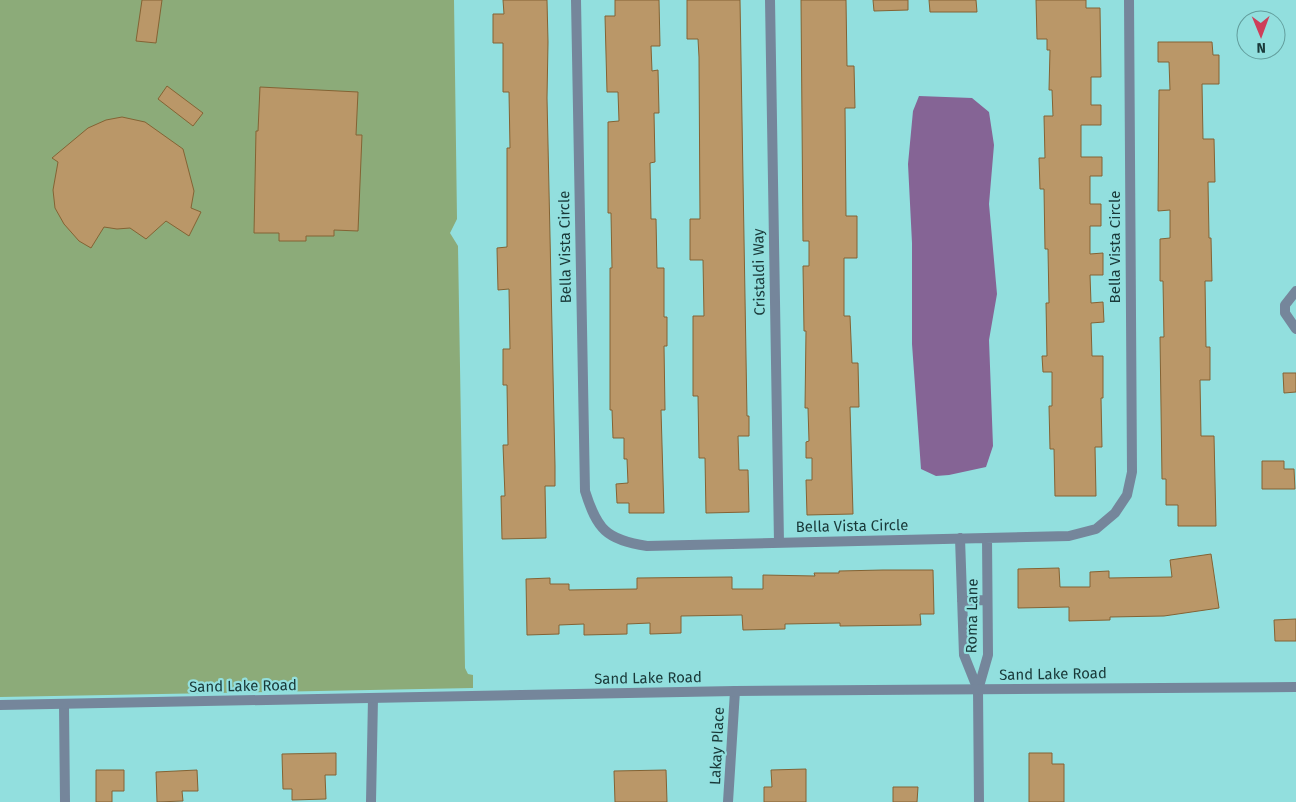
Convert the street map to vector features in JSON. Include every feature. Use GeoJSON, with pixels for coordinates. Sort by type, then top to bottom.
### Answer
{"type":"FeatureCollection","features":[{"type":"Feature","properties":{"kind":"street","name":"Bella Vista Circle"},"geometry":{"type":"LineString","coordinates":[[576,0],[585,491],[592,512],[604,530],[625,543],[647,546],[1069,536],[1096,529],[1115,514],[1127,495],[1132,472],[1129,0]]}},
{"type":"Feature","properties":{"kind":"street","name":"Cristaldi Way"},"geometry":{"type":"LineString","coordinates":[[770,0],[778,542]]}},
{"type":"Feature","properties":{"kind":"street"},"geometry":{"type":"LineString","coordinates":[[1296,291],[1285,305],[1285,313],[1296,329]]}},
{"type":"Feature","properties":{"kind":"street","name":"Roma Lane"},"geometry":{"type":"LineString","coordinates":[[960,538],[964,655],[978,690]]}},
{"type":"Feature","properties":{"kind":"street","name":"Roma Lane"},"geometry":{"type":"LineString","coordinates":[[978,690],[988,655],[987,538]]}},
{"type":"Feature","properties":{"kind":"street"},"geometry":{"type":"LineString","coordinates":[[962,601],[988,600]]}},
{"type":"Feature","properties":{"kind":"street","name":"Sand Lake Road"},"geometry":{"type":"LineString","coordinates":[[0,706],[735,692],[1296,686]]}},
{"type":"Feature","properties":{"kind":"street"},"geometry":{"type":"LineString","coordinates":[[978,690],[979,802]]}},
{"type":"Feature","properties":{"kind":"street","name":"Lakay Place"},"geometry":{"type":"LineString","coordinates":[[728,802],[735,692]]}},
{"type":"Feature","properties":{"kind":"street"},"geometry":{"type":"LineString","coordinates":[[371,802],[372,698]]}},
{"type":"Feature","properties":{"kind":"street"},"geometry":{"type":"LineString","coordinates":[[64,705],[66,802]]}},
{"type":"Feature","properties":{"kind":"green space"},"geometry":{"type":"Polygon","coordinates":[[[0,0],[454,0],[457,219],[450,233],[458,246],[465,668],[468,674],[473,675],[473,688],[0,697],[0,0]]]}},
{"type":"Feature","properties":{"kind":"shaded area"},"geometry":{"type":"Polygon","coordinates":[[[919,96],[972,98],[989,112],[994,145],[989,204],[997,294],[989,340],[993,446],[986,467],[936,476],[921,469],[912,344],[912,243],[908,164],[913,111],[919,96]]]}},
{"type":"Feature","properties":{"kind":"building"},"geometry":{"type":"Polygon","coordinates":[[[142,0],[162,0],[156,43],[136,41],[142,0]]]}},
{"type":"Feature","properties":{"kind":"building"},"geometry":{"type":"Polygon","coordinates":[[[503,0],[547,0],[547,98],[555,486],[545,486],[546,538],[502,539],[501,496],[505,496],[503,445],[508,445],[507,385],[503,385],[503,349],[510,349],[509,289],[498,290],[497,248],[507,247],[507,148],[510,148],[509,92],[503,92],[503,43],[493,43],[493,14],[504,14],[503,0]]]}},
{"type":"Feature","properties":{"kind":"building"},"geometry":{"type":"Polygon","coordinates":[[[615,0],[659,0],[660,46],[651,46],[652,71],[658,70],[659,113],[654,113],[655,162],[650,163],[651,219],[656,219],[657,268],[664,268],[664,317],[667,317],[667,346],[664,346],[665,410],[661,410],[664,513],[629,513],[629,503],[617,503],[616,484],[628,483],[627,459],[624,459],[624,438],[613,438],[612,410],[610,410],[610,268],[612,268],[611,213],[608,213],[608,122],[619,121],[618,92],[607,92],[605,16],[615,16],[615,0]]]}},
{"type":"Feature","properties":{"kind":"building"},"geometry":{"type":"Polygon","coordinates":[[[687,0],[740,0],[747,416],[749,416],[749,436],[738,436],[739,470],[748,470],[749,512],[706,513],[705,458],[699,458],[698,396],[693,396],[693,316],[704,316],[703,260],[690,260],[690,219],[700,219],[699,57],[698,39],[687,39],[687,0]]]}},
{"type":"Feature","properties":{"kind":"building"},"geometry":{"type":"Polygon","coordinates":[[[801,0],[846,0],[847,66],[854,66],[855,108],[845,108],[846,216],[857,216],[857,258],[844,258],[844,316],[850,316],[852,363],[858,363],[859,407],[850,407],[853,514],[807,515],[806,480],[812,480],[812,458],[806,458],[806,442],[809,441],[808,408],[805,408],[806,331],[804,331],[803,266],[809,266],[809,241],[803,241],[801,0]]]}},
{"type":"Feature","properties":{"kind":"building"},"geometry":{"type":"Polygon","coordinates":[[[873,0],[908,0],[908,10],[874,11],[873,0]]]}},
{"type":"Feature","properties":{"kind":"building"},"geometry":{"type":"Polygon","coordinates":[[[929,0],[976,0],[977,12],[930,12],[929,0]]]}},
{"type":"Feature","properties":{"kind":"building"},"geometry":{"type":"Polygon","coordinates":[[[1036,0],[1086,0],[1086,8],[1100,8],[1101,77],[1091,77],[1091,105],[1101,105],[1101,125],[1081,125],[1081,157],[1102,157],[1102,176],[1090,176],[1090,204],[1101,204],[1101,226],[1090,226],[1090,254],[1103,253],[1103,275],[1090,275],[1091,303],[1103,302],[1104,322],[1091,323],[1092,356],[1103,356],[1103,398],[1101,398],[1102,447],[1095,447],[1096,496],[1055,496],[1054,449],[1050,449],[1049,406],[1052,406],[1052,372],[1043,372],[1042,356],[1047,356],[1046,303],[1049,303],[1048,249],[1045,249],[1044,189],[1040,189],[1039,158],[1045,158],[1044,116],[1053,116],[1052,90],[1049,90],[1050,50],[1047,50],[1047,39],[1037,39],[1036,0]]]}},
{"type":"Feature","properties":{"kind":"building"},"geometry":{"type":"Polygon","coordinates":[[[1158,42],[1212,42],[1213,55],[1219,55],[1219,84],[1202,84],[1203,139],[1214,139],[1215,182],[1208,182],[1212,281],[1205,281],[1206,347],[1210,347],[1210,380],[1200,380],[1201,436],[1214,436],[1216,526],[1178,526],[1178,505],[1166,505],[1166,479],[1162,479],[1160,337],[1164,337],[1163,281],[1160,281],[1160,239],[1170,238],[1170,210],[1158,211],[1159,90],[1170,90],[1169,62],[1158,62],[1158,42]]]}},
{"type":"Feature","properties":{"kind":"building"},"geometry":{"type":"Polygon","coordinates":[[[167,86],[203,113],[193,126],[158,99],[167,86]]]}},
{"type":"Feature","properties":{"kind":"building"},"geometry":{"type":"Polygon","coordinates":[[[260,87],[358,92],[356,135],[362,135],[358,231],[334,230],[334,236],[306,236],[306,241],[279,241],[279,233],[254,233],[256,131],[258,131],[260,87]]]}},
{"type":"Feature","properties":{"kind":"building"},"geometry":{"type":"Polygon","coordinates":[[[122,117],[145,122],[183,149],[194,191],[191,208],[201,212],[189,236],[166,221],[146,239],[130,228],[104,227],[91,248],[79,241],[64,224],[55,208],[53,190],[58,162],[52,158],[88,128],[106,120],[122,117]]]}},
{"type":"Feature","properties":{"kind":"building"},"geometry":{"type":"Polygon","coordinates":[[[1283,373],[1296,373],[1296,392],[1284,393],[1283,373]]]}},
{"type":"Feature","properties":{"kind":"building"},"geometry":{"type":"Polygon","coordinates":[[[1262,461],[1284,461],[1284,469],[1294,469],[1295,489],[1262,489],[1262,461]]]}},
{"type":"Feature","properties":{"kind":"building"},"geometry":{"type":"Polygon","coordinates":[[[1211,554],[1219,608],[1164,616],[1110,617],[1110,620],[1069,621],[1069,607],[1018,608],[1018,569],[1059,568],[1060,587],[1090,587],[1090,572],[1109,571],[1109,578],[1172,577],[1170,560],[1211,554]]]}},
{"type":"Feature","properties":{"kind":"building"},"geometry":{"type":"Polygon","coordinates":[[[933,570],[934,614],[920,614],[921,625],[840,626],[840,623],[785,624],[785,629],[743,630],[742,615],[681,616],[681,633],[650,634],[650,623],[627,624],[627,634],[584,635],[584,624],[559,625],[559,634],[527,635],[526,579],[550,578],[550,584],[569,584],[569,590],[637,589],[637,578],[732,577],[732,589],[763,589],[763,575],[815,576],[814,573],[933,570]]]}},
{"type":"Feature","properties":{"kind":"building"},"geometry":{"type":"Polygon","coordinates":[[[1296,619],[1296,641],[1275,641],[1274,620],[1296,619]]]}},
{"type":"Feature","properties":{"kind":"building"},"geometry":{"type":"Polygon","coordinates":[[[336,753],[336,775],[325,775],[326,799],[292,800],[292,789],[283,789],[282,754],[336,753]]]}},
{"type":"Feature","properties":{"kind":"building"},"geometry":{"type":"Polygon","coordinates":[[[1029,753],[1052,753],[1052,764],[1064,764],[1064,802],[1029,802],[1029,753]]]}},
{"type":"Feature","properties":{"kind":"building"},"geometry":{"type":"Polygon","coordinates":[[[806,769],[806,802],[764,802],[764,787],[772,787],[771,770],[806,769]]]}},
{"type":"Feature","properties":{"kind":"building"},"geometry":{"type":"Polygon","coordinates":[[[96,770],[124,770],[124,791],[112,791],[112,802],[96,802],[96,770]]]}},
{"type":"Feature","properties":{"kind":"building"},"geometry":{"type":"Polygon","coordinates":[[[197,770],[198,791],[182,791],[183,801],[157,802],[156,772],[197,770]]]}},
{"type":"Feature","properties":{"kind":"building"},"geometry":{"type":"Polygon","coordinates":[[[666,770],[667,802],[615,802],[614,771],[666,770]]]}},
{"type":"Feature","properties":{"kind":"building"},"geometry":{"type":"Polygon","coordinates":[[[893,787],[918,787],[917,802],[893,802],[893,787]]]}}]}
